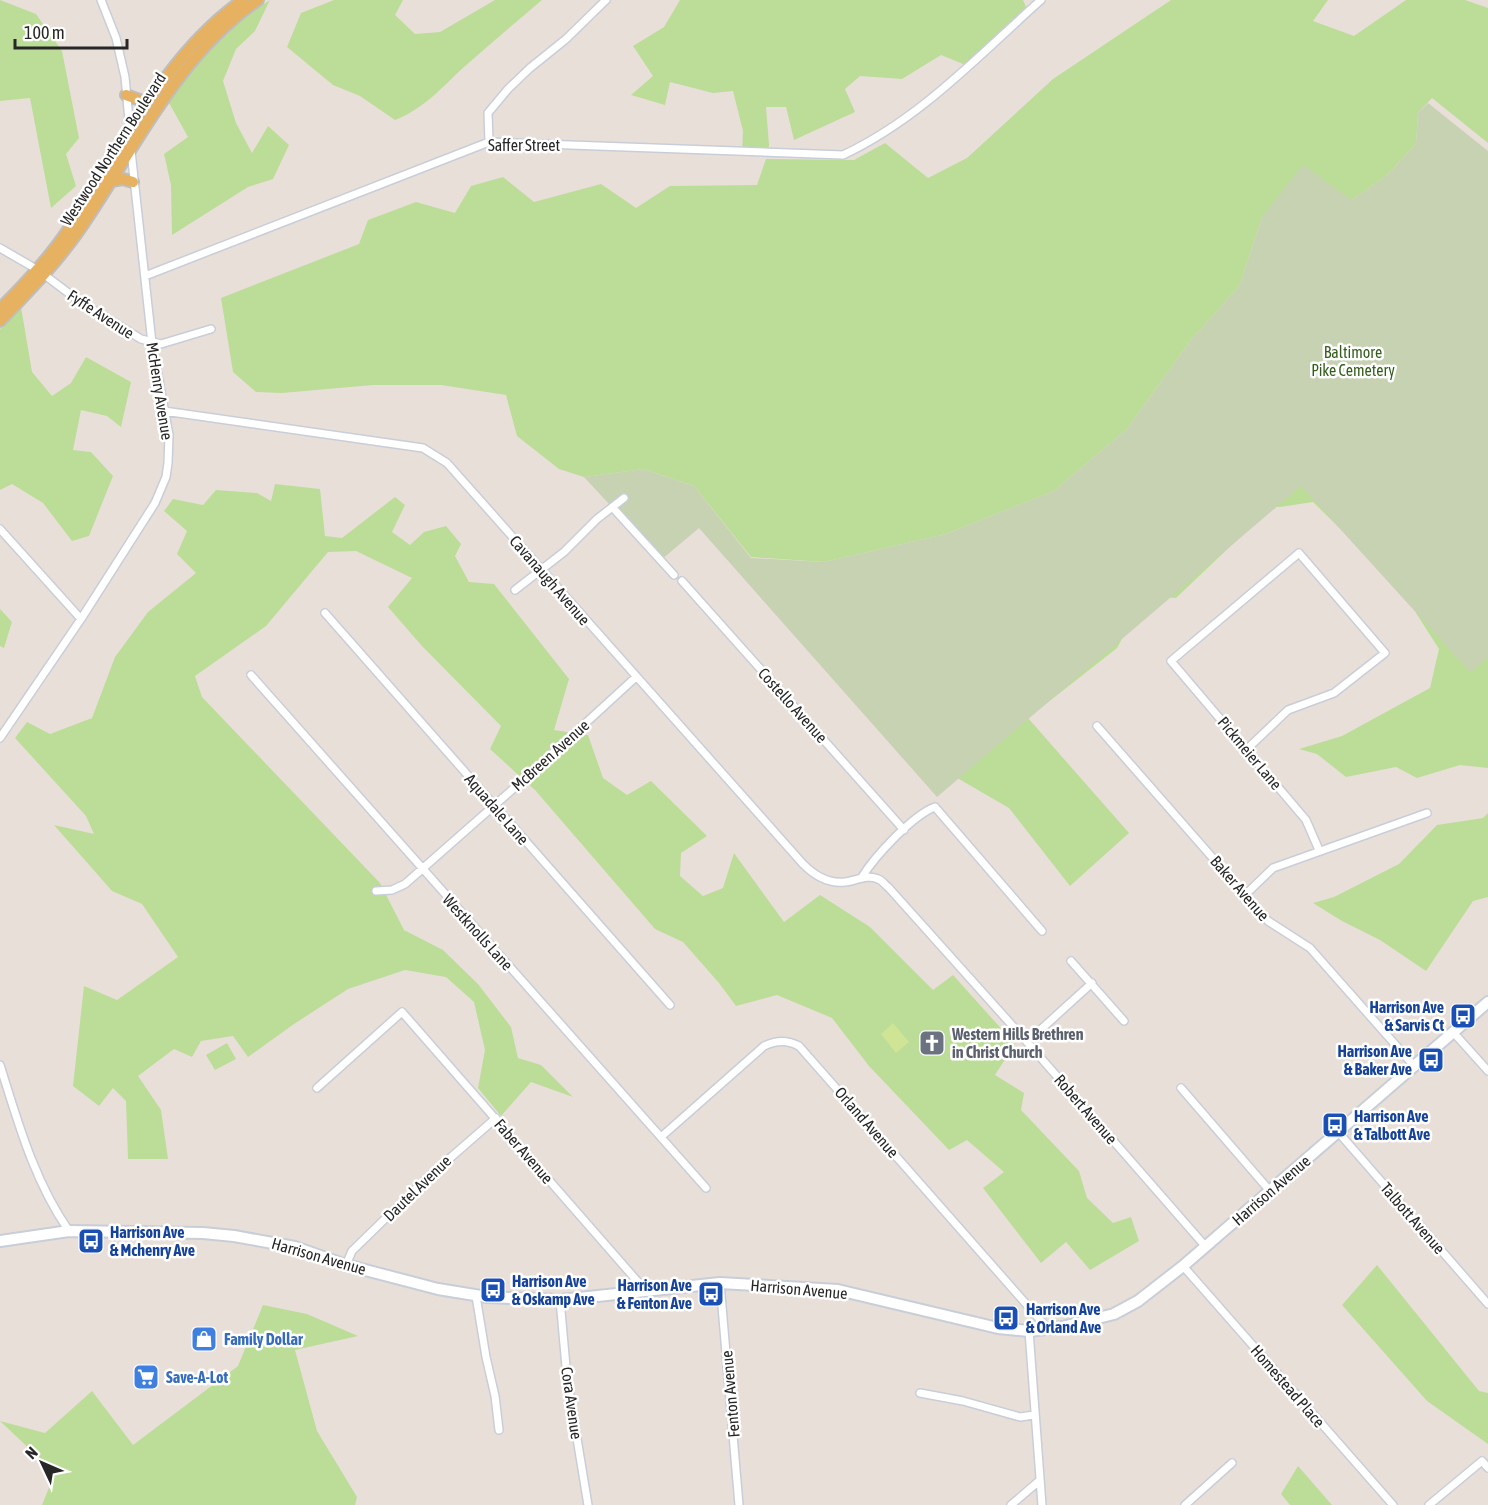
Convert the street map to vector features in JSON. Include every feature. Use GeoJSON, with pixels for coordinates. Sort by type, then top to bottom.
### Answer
{"type":"FeatureCollection","features":[{"type":"Feature","properties":{"kind":"main road","name":"Westwood Northern Boulevard"},"geometry":{"type":"LineString","coordinates":[[0,309],[41,273],[148,103],[189,46],[220,17],[243,0]]}},
{"type":"Feature","properties":{"kind":"main road","name":"Westwood Northern Boulevard"},"geometry":{"type":"LineString","coordinates":[[0,321],[87,219],[171,86],[203,47],[258,0]]}},
{"type":"Feature","properties":{"kind":"main road"},"geometry":{"type":"LineString","coordinates":[[126,95],[148,103]]}},
{"type":"Feature","properties":{"kind":"main road"},"geometry":{"type":"LineString","coordinates":[[111,181],[123,179],[133,182]]}},
{"type":"Feature","properties":{"kind":"main road","name":"Harrison Avenue"},"geometry":{"type":"LineString","coordinates":[[0,1241],[69,1231],[203,1233],[295,1247],[346,1265],[438,1289],[476,1296],[560,1300],[720,1283],[838,1290],[998,1328],[1029,1331],[1049,1329],[1101,1318],[1126,1308],[1183,1266],[1488,1002]]}},
{"type":"Feature","properties":{"kind":"street","name":"McHenry Avenue"},"geometry":{"type":"LineString","coordinates":[[0,738],[81,619],[155,503],[167,470],[170,449],[152,342],[133,182],[125,77],[116,38],[101,0]]}},
{"type":"Feature","properties":{"kind":"street"},"geometry":{"type":"LineString","coordinates":[[489,142],[488,113],[508,89],[566,39],[606,0]]}},
{"type":"Feature","properties":{"kind":"street","name":"Saffer Street"},"geometry":{"type":"LineString","coordinates":[[145,276],[489,142],[834,156],[843,154],[878,137],[916,111],[1041,0]]}},
{"type":"Feature","properties":{"kind":"street","name":"Fyffe Avenue"},"geometry":{"type":"LineString","coordinates":[[0,248],[130,334],[152,342],[165,343],[212,329]]}},
{"type":"Feature","properties":{"kind":"street","name":"Cavanaugh Avenue"},"geometry":{"type":"LineString","coordinates":[[165,411],[423,448],[447,463],[810,872],[836,882],[846,882],[862,877]]}},
{"type":"Feature","properties":{"kind":"street"},"geometry":{"type":"LineString","coordinates":[[515,590],[564,552],[597,519],[624,498]]}},
{"type":"Feature","properties":{"kind":"street"},"geometry":{"type":"LineString","coordinates":[[613,508],[674,575]]}},
{"type":"Feature","properties":{"kind":"street"},"geometry":{"type":"LineString","coordinates":[[0,529],[81,619]]}},
{"type":"Feature","properties":{"kind":"street","name":"Pickmeier Lane"},"geometry":{"type":"LineString","coordinates":[[1247,749],[1288,710],[1334,693],[1385,653],[1299,553],[1172,661],[1306,820],[1319,850]]}},
{"type":"Feature","properties":{"kind":"street","name":"Costello Avenue"},"geometry":{"type":"LineString","coordinates":[[682,581],[904,830]]}},
{"type":"Feature","properties":{"kind":"street","name":"Aquadale Lane"},"geometry":{"type":"LineString","coordinates":[[325,613],[670,1005]]}},
{"type":"Feature","properties":{"kind":"street","name":"Westknolls Lane"},"geometry":{"type":"LineString","coordinates":[[251,675],[706,1188]]}},
{"type":"Feature","properties":{"kind":"street","name":"McBreen Avenue"},"geometry":{"type":"LineString","coordinates":[[376,891],[399,888],[494,806],[636,677]]}},
{"type":"Feature","properties":{"kind":"street","name":"Baker Avenue"},"geometry":{"type":"LineString","coordinates":[[1097,726],[1268,921],[1310,948],[1415,1067]]}},
{"type":"Feature","properties":{"kind":"street"},"geometry":{"type":"LineString","coordinates":[[862,877],[871,862],[904,830],[924,811],[935,807],[1042,931]]}},
{"type":"Feature","properties":{"kind":"street"},"geometry":{"type":"LineString","coordinates":[[1246,894],[1273,868],[1427,813]]}},
{"type":"Feature","properties":{"kind":"street","name":"Robert Avenue"},"geometry":{"type":"LineString","coordinates":[[862,877],[878,879],[889,888],[1206,1246]]}},
{"type":"Feature","properties":{"kind":"street"},"geometry":{"type":"LineString","coordinates":[[1071,961],[1124,1021]]}},
{"type":"Feature","properties":{"kind":"street"},"geometry":{"type":"LineString","coordinates":[[1027,1042],[1092,983]]}},
{"type":"Feature","properties":{"kind":"street","name":"Faber Avenue"},"geometry":{"type":"LineString","coordinates":[[317,1088],[402,1012],[645,1290]]}},
{"type":"Feature","properties":{"kind":"street"},"geometry":{"type":"LineString","coordinates":[[1454,1032],[1488,1071]]}},
{"type":"Feature","properties":{"kind":"street","name":"Orland Avenue"},"geometry":{"type":"LineString","coordinates":[[661,1137],[764,1046],[785,1041],[799,1046],[1049,1329]]}},
{"type":"Feature","properties":{"kind":"street"},"geometry":{"type":"LineString","coordinates":[[0,1065],[32,1162],[69,1231]]}},
{"type":"Feature","properties":{"kind":"street"},"geometry":{"type":"LineString","coordinates":[[1181,1088],[1270,1191]]}},
{"type":"Feature","properties":{"kind":"street","name":"Dautel Avenue"},"geometry":{"type":"LineString","coordinates":[[346,1265],[352,1251],[426,1179],[496,1118]]}},
{"type":"Feature","properties":{"kind":"street","name":"Talbott Avenue"},"geometry":{"type":"LineString","coordinates":[[1339,1133],[1488,1304]]}},
{"type":"Feature","properties":{"kind":"street","name":"Homestead Place"},"geometry":{"type":"LineString","coordinates":[[1183,1266],[1393,1505]]}},
{"type":"Feature","properties":{"kind":"street","name":"Fenton Avenue"},"geometry":{"type":"LineString","coordinates":[[720,1283],[739,1505]]}},
{"type":"Feature","properties":{"kind":"street"},"geometry":{"type":"LineString","coordinates":[[476,1296],[499,1430]]}},
{"type":"Feature","properties":{"kind":"street","name":"Cora Avenue"},"geometry":{"type":"LineString","coordinates":[[560,1300],[567,1378],[588,1505]]}},
{"type":"Feature","properties":{"kind":"street"},"geometry":{"type":"LineString","coordinates":[[1029,1331],[1042,1505]]}},
{"type":"Feature","properties":{"kind":"street"},"geometry":{"type":"LineString","coordinates":[[920,1393],[963,1401],[1020,1417],[1034,1416]]}},
{"type":"Feature","properties":{"kind":"street"},"geometry":{"type":"LineString","coordinates":[[1429,1505],[1482,1461],[1488,1468]]}},
{"type":"Feature","properties":{"kind":"street"},"geometry":{"type":"LineString","coordinates":[[1185,1505],[1232,1463]]}},
{"type":"Feature","properties":{"kind":"street"},"geometry":{"type":"LineString","coordinates":[[1011,1505],[1039,1481]]}},
{"type":"Feature","properties":{"kind":"green space"},"geometry":{"type":"Polygon","coordinates":[[[0,0],[36,14],[62,51],[79,138],[66,154],[76,186],[51,208],[30,98],[0,101],[0,0]]]}},
{"type":"Feature","properties":{"kind":"green space"},"geometry":{"type":"Polygon","coordinates":[[[270,0],[255,31],[236,49],[223,81],[236,123],[252,153],[268,126],[289,145],[273,179],[248,187],[172,235],[171,185],[164,154],[188,137],[168,101],[204,52],[247,15],[270,0]]]}},
{"type":"Feature","properties":{"kind":"green space"},"geometry":{"type":"Polygon","coordinates":[[[334,0],[403,0],[395,15],[415,34],[440,32],[495,0],[542,0],[432,97],[415,110],[395,120],[360,96],[333,85],[287,47],[301,13],[334,0]]]}},
{"type":"Feature","properties":{"kind":"green space"},"geometry":{"type":"Polygon","coordinates":[[[680,0],[1023,0],[1028,11],[968,66],[941,55],[902,79],[860,76],[845,89],[855,112],[794,140],[786,107],[766,107],[768,153],[742,152],[743,131],[733,91],[713,93],[670,82],[665,105],[631,95],[653,76],[633,46],[664,27],[680,0]]]}},
{"type":"Feature","properties":{"kind":"green space"},"geometry":{"type":"Polygon","coordinates":[[[1171,0],[1328,0],[1313,21],[1354,36],[1406,0],[1465,0],[1488,8],[1488,143],[1432,98],[1418,113],[1416,144],[1386,176],[1352,200],[1262,217],[1240,285],[1191,340],[1127,429],[1054,491],[946,534],[824,562],[751,557],[694,486],[644,469],[584,477],[559,469],[517,436],[506,395],[441,385],[373,385],[282,393],[256,392],[233,372],[221,298],[359,244],[368,220],[416,202],[455,213],[471,186],[503,177],[534,202],[601,184],[636,208],[670,186],[757,185],[766,159],[854,160],[885,143],[928,178],[967,158],[1053,79],[1171,0]]]}},
{"type":"Feature","properties":{"kind":"green space","name":"Baltimore Pike Cemetery"},"geometry":{"type":"Polygon","coordinates":[[[1428,103],[1488,151],[1488,657],[1471,673],[1301,486],[937,797],[699,528],[661,560],[584,477],[644,469],[694,486],[751,558],[824,562],[946,534],[1054,491],[1127,429],[1191,340],[1240,285],[1262,217],[1303,165],[1352,200],[1386,176],[1416,144],[1418,113],[1428,103]]]}},
{"type":"Feature","properties":{"kind":"green space"},"geometry":{"type":"Polygon","coordinates":[[[21,307],[32,372],[52,396],[71,383],[86,357],[131,382],[121,427],[107,416],[81,410],[73,450],[91,452],[113,476],[89,536],[72,541],[43,503],[12,484],[0,490],[0,329],[21,307]]]}},
{"type":"Feature","properties":{"kind":"green space"},"geometry":{"type":"Polygon","coordinates":[[[1190,438],[1488,494],[1488,768],[1460,765],[1417,778],[1396,767],[1346,777],[1317,754],[1299,749],[1342,736],[1430,688],[1439,649],[1416,613],[1407,570],[1366,554],[1313,502],[1280,507],[1245,503],[1238,539],[1176,598],[1145,596],[1117,648],[1028,718],[1129,833],[1070,886],[1009,808],[940,768],[1190,438]]]}},
{"type":"Feature","properties":{"kind":"green space"},"geometry":{"type":"Polygon","coordinates":[[[275,484],[320,489],[325,536],[342,538],[395,497],[405,505],[392,532],[410,545],[424,532],[446,526],[461,544],[455,556],[469,582],[494,584],[569,679],[554,730],[588,735],[603,778],[627,795],[651,781],[707,836],[681,853],[680,876],[703,896],[723,888],[734,853],[784,922],[820,895],[870,927],[933,990],[953,975],[1015,1044],[995,1075],[1024,1093],[1021,1110],[1079,1171],[1087,1198],[1113,1223],[1131,1217],[1139,1241],[1090,1270],[1066,1242],[1041,1263],[983,1188],[1004,1172],[967,1140],[949,1150],[869,1066],[832,1018],[777,995],[736,1006],[683,942],[655,929],[535,790],[490,749],[501,726],[422,646],[388,607],[412,578],[356,551],[328,552],[266,626],[195,676],[202,697],[380,883],[404,930],[443,950],[478,984],[511,1027],[518,1058],[541,1065],[573,1097],[531,1082],[501,1116],[478,1088],[485,1050],[474,1002],[446,977],[405,970],[348,989],[248,1057],[233,1036],[201,1041],[192,1057],[174,1049],[138,1076],[161,1110],[168,1159],[128,1159],[126,1101],[113,1088],[99,1106],[73,1086],[84,986],[117,1000],[178,957],[142,904],[112,891],[54,825],[94,834],[86,816],[15,738],[27,722],[50,734],[92,718],[115,657],[148,612],[196,573],[177,554],[187,531],[164,511],[173,499],[203,505],[216,490],[257,493],[271,501],[275,484]]]}},
{"type":"Feature","properties":{"kind":"green space"},"geometry":{"type":"Polygon","coordinates":[[[0,609],[12,622],[4,648],[0,646],[0,609]]]}},
{"type":"Feature","properties":{"kind":"green space"},"geometry":{"type":"Polygon","coordinates":[[[1488,813],[1488,897],[1473,901],[1426,971],[1380,940],[1313,903],[1334,897],[1399,864],[1437,825],[1483,818],[1488,813]]]}},
{"type":"Feature","properties":{"kind":"green space"},"geometry":{"type":"Polygon","coordinates":[[[893,1023],[909,1042],[896,1053],[881,1034],[893,1023]]]}},
{"type":"Feature","properties":{"kind":"green space"},"geometry":{"type":"Polygon","coordinates":[[[227,1043],[236,1059],[215,1070],[206,1055],[227,1043]]]}},
{"type":"Feature","properties":{"kind":"green space"},"geometry":{"type":"Polygon","coordinates":[[[1377,1265],[1479,1391],[1488,1393],[1488,1444],[1427,1401],[1342,1305],[1377,1265]]]}},
{"type":"Feature","properties":{"kind":"green space"},"geometry":{"type":"Polygon","coordinates":[[[263,1305],[307,1314],[358,1336],[295,1350],[317,1431],[357,1497],[355,1505],[42,1505],[55,1473],[0,1421],[45,1433],[92,1391],[133,1445],[238,1366],[263,1305]]]}},
{"type":"Feature","properties":{"kind":"green space"},"geometry":{"type":"Polygon","coordinates":[[[1298,1466],[1332,1505],[1290,1505],[1281,1494],[1298,1466]]]}},
{"type":"Feature","properties":{"kind":"place","name":"Harrison Ave & Sarvis Ct"},"geometry":{"type":"Point","coordinates":[1463,1016]}},
{"type":"Feature","properties":{"kind":"place","name":"Western Hills Brethren in Christ Church"},"geometry":{"type":"Point","coordinates":[932,1043]}},
{"type":"Feature","properties":{"kind":"place","name":"Harrison Ave & Baker Ave"},"geometry":{"type":"Point","coordinates":[1431,1060]}},
{"type":"Feature","properties":{"kind":"place","name":"Harrison Ave & Talbott Ave"},"geometry":{"type":"Point","coordinates":[1335,1125]}},
{"type":"Feature","properties":{"kind":"place","name":"Harrison Ave & Mchenry Ave"},"geometry":{"type":"Point","coordinates":[91,1241]}},
{"type":"Feature","properties":{"kind":"place","name":"Harrison Ave & Oskamp Ave"},"geometry":{"type":"Point","coordinates":[493,1290]}},
{"type":"Feature","properties":{"kind":"place","name":"Harrison Ave & Fenton Ave"},"geometry":{"type":"Point","coordinates":[711,1294]}},
{"type":"Feature","properties":{"kind":"place","name":"Harrison Ave & Orland Ave"},"geometry":{"type":"Point","coordinates":[1006,1318]}},
{"type":"Feature","properties":{"kind":"place","name":"Family Dollar"},"geometry":{"type":"Point","coordinates":[204,1339]}},
{"type":"Feature","properties":{"kind":"place","name":"Save-A-Lot"},"geometry":{"type":"Point","coordinates":[146,1377]}}]}
